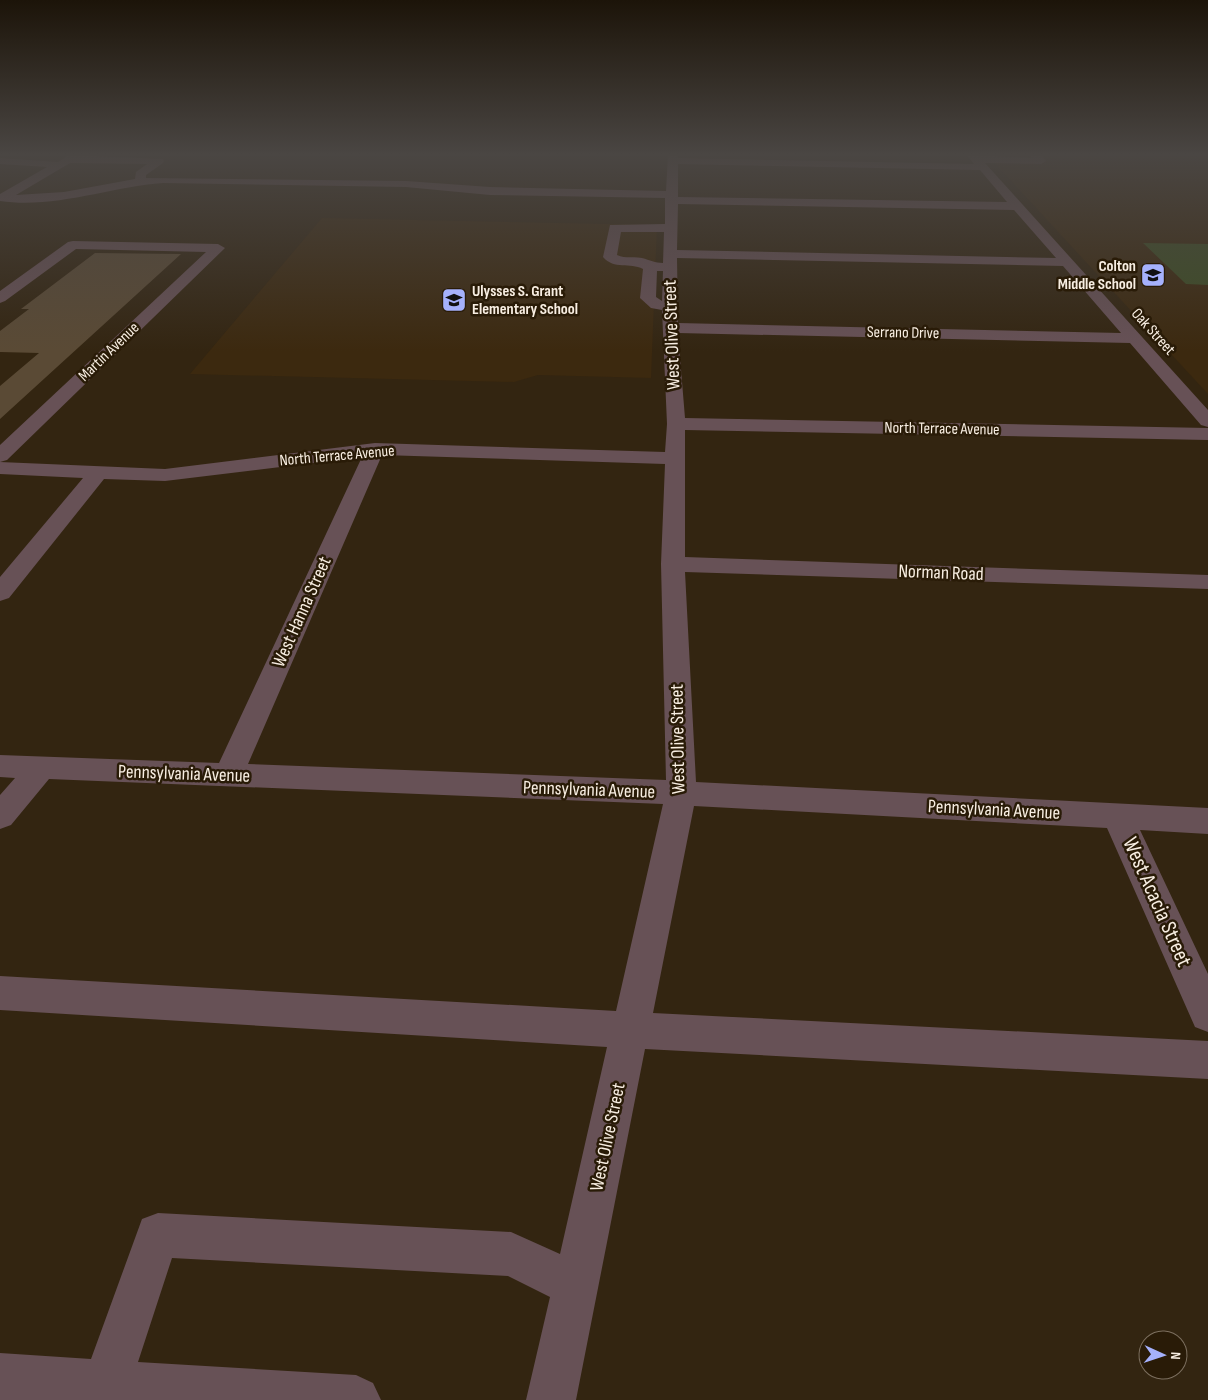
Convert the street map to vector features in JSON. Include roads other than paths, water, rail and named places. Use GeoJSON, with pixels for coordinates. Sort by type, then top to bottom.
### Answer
{"type":"FeatureCollection","features":[{"type":"Feature","properties":{"kind":"street"},"geometry":{"type":"LineString","coordinates":[[597,220],[661,238],[1067,262]]}},
{"type":"Feature","properties":{"kind":"street","name":"West Olive Street"},"geometry":{"type":"LineString","coordinates":[[551,1400],[681,793],[673,564],[676,424],[670,318],[661,238],[664,220]]}},
{"type":"Feature","properties":{"kind":"street"},"geometry":{"type":"LineString","coordinates":[[661,238],[858,220]]}},
{"type":"Feature","properties":{"kind":"street","name":"Oak Street"},"geometry":{"type":"LineString","coordinates":[[1030,220],[1208,421]]}},
{"type":"Feature","properties":{"kind":"street","name":"Martin Avenue"},"geometry":{"type":"LineString","coordinates":[[0,298],[73,245],[218,248],[0,456]]}},
{"type":"Feature","properties":{"kind":"street","name":"Serrano Drive"},"geometry":{"type":"LineString","coordinates":[[670,318],[1134,338]]}},
{"type":"Feature","properties":{"kind":"street","name":"North Terrace Avenue"},"geometry":{"type":"LineString","coordinates":[[676,424],[1208,434]]}},
{"type":"Feature","properties":{"kind":"street","name":"North Terrace Avenue"},"geometry":{"type":"LineString","coordinates":[[0,468],[165,475],[375,449],[676,458]]}},
{"type":"Feature","properties":{"kind":"street","name":"West Hanna Street"},"geometry":{"type":"LineString","coordinates":[[228,776],[375,449]]}},
{"type":"Feature","properties":{"kind":"street"},"geometry":{"type":"LineString","coordinates":[[0,594],[99,472]]}},
{"type":"Feature","properties":{"kind":"street","name":"Norman Road"},"geometry":{"type":"LineString","coordinates":[[673,564],[1208,582]]}},
{"type":"Feature","properties":{"kind":"street","name":"Pennsylvania Avenue"},"geometry":{"type":"LineString","coordinates":[[0,766],[681,793],[1208,821]]}},
{"type":"Feature","properties":{"kind":"street"},"geometry":{"type":"LineString","coordinates":[[0,816],[41,768]]}},
{"type":"Feature","properties":{"kind":"street","name":"West Acacia Street"},"geometry":{"type":"LineString","coordinates":[[1118,817],[1208,1014]]}},
{"type":"Feature","properties":{"kind":"street"},"geometry":{"type":"LineString","coordinates":[[0,993],[630,1030],[1208,1060]]}},
{"type":"Feature","properties":{"kind":"street"},"geometry":{"type":"LineString","coordinates":[[134,1390],[158,1234],[511,1254],[576,1286]]}},
{"type":"Feature","properties":{"kind":"street"},"geometry":{"type":"LineString","coordinates":[[0,1377],[134,1390],[356,1400]]}},
{"type":"Feature","properties":{"kind":"place","name":"Colton Middle School"},"geometry":{"type":"Point","coordinates":[1153,275]}},
{"type":"Feature","properties":{"kind":"place","name":"Ulysses S. Grant Elementary School"},"geometry":{"type":"Point","coordinates":[454,300]}}]}
